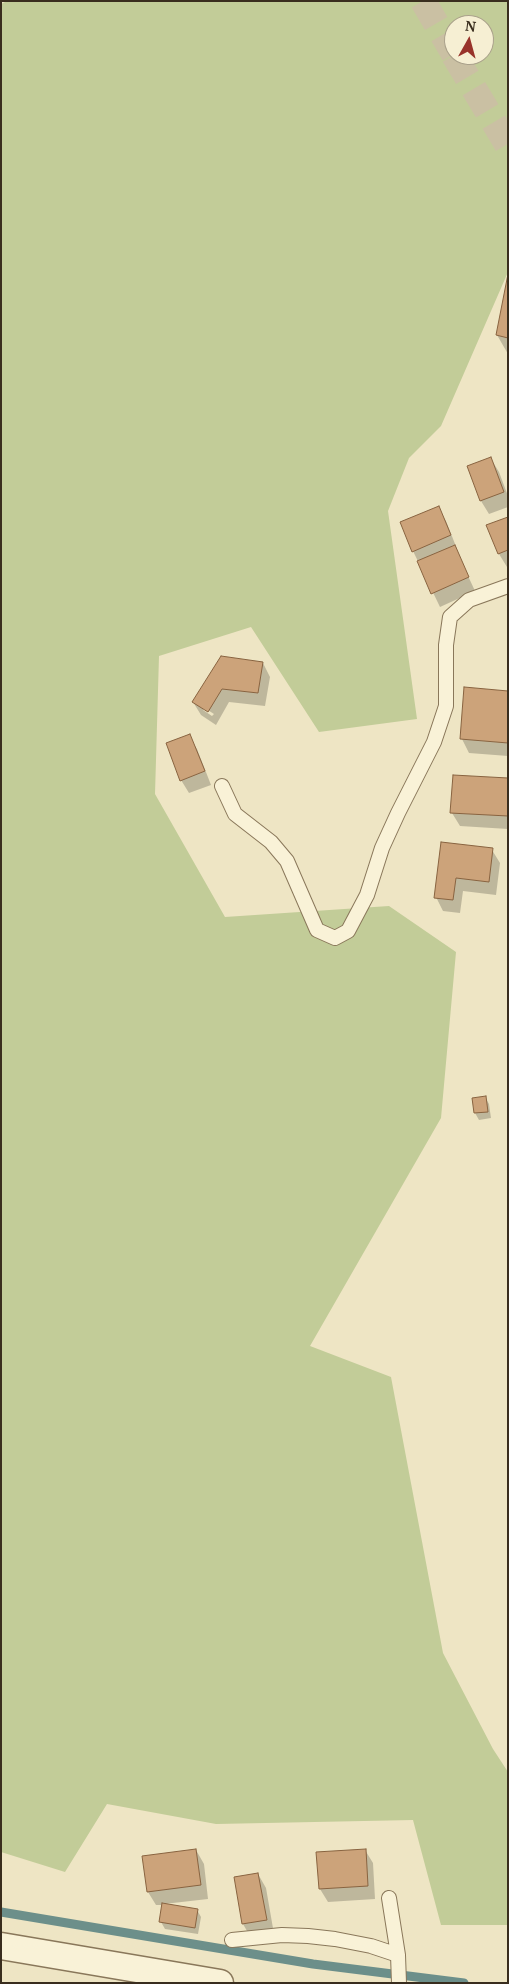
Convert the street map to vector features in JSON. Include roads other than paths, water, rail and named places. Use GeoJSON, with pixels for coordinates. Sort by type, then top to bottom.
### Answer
{"type":"FeatureCollection","features":[{"type":"Feature","properties":{"kind":"street"},"geometry":{"type":"LineString","coordinates":[[1,1946],[220,1983]]}},
{"type":"Feature","properties":{"kind":"lane"},"geometry":{"type":"LineString","coordinates":[[222,786],[235,814],[271,842],[287,861],[317,930],[335,938],[348,931],[367,895],[382,848],[434,742],[446,706],[446,644],[450,617],[469,600],[508,586]]}},
{"type":"Feature","properties":{"kind":"lane"},"geometry":{"type":"LineString","coordinates":[[389,1898],[399,1960],[399,1983]]}},
{"type":"Feature","properties":{"kind":"lane"},"geometry":{"type":"LineString","coordinates":[[232,1940],[282,1936],[334,1939],[371,1946],[399,1960]]}},
{"type":"Feature","properties":{"kind":"waterway"},"geometry":{"type":"LineString","coordinates":[[1,1912],[313,1964],[464,1983]]}},
{"type":"Feature","properties":{"kind":"tunnel"},"geometry":{"type":"LineString","coordinates":[[423,1],[444,37]]}},
{"type":"Feature","properties":{"kind":"tunnel"},"geometry":{"type":"LineString","coordinates":[[460,65],[508,146]]}}]}
